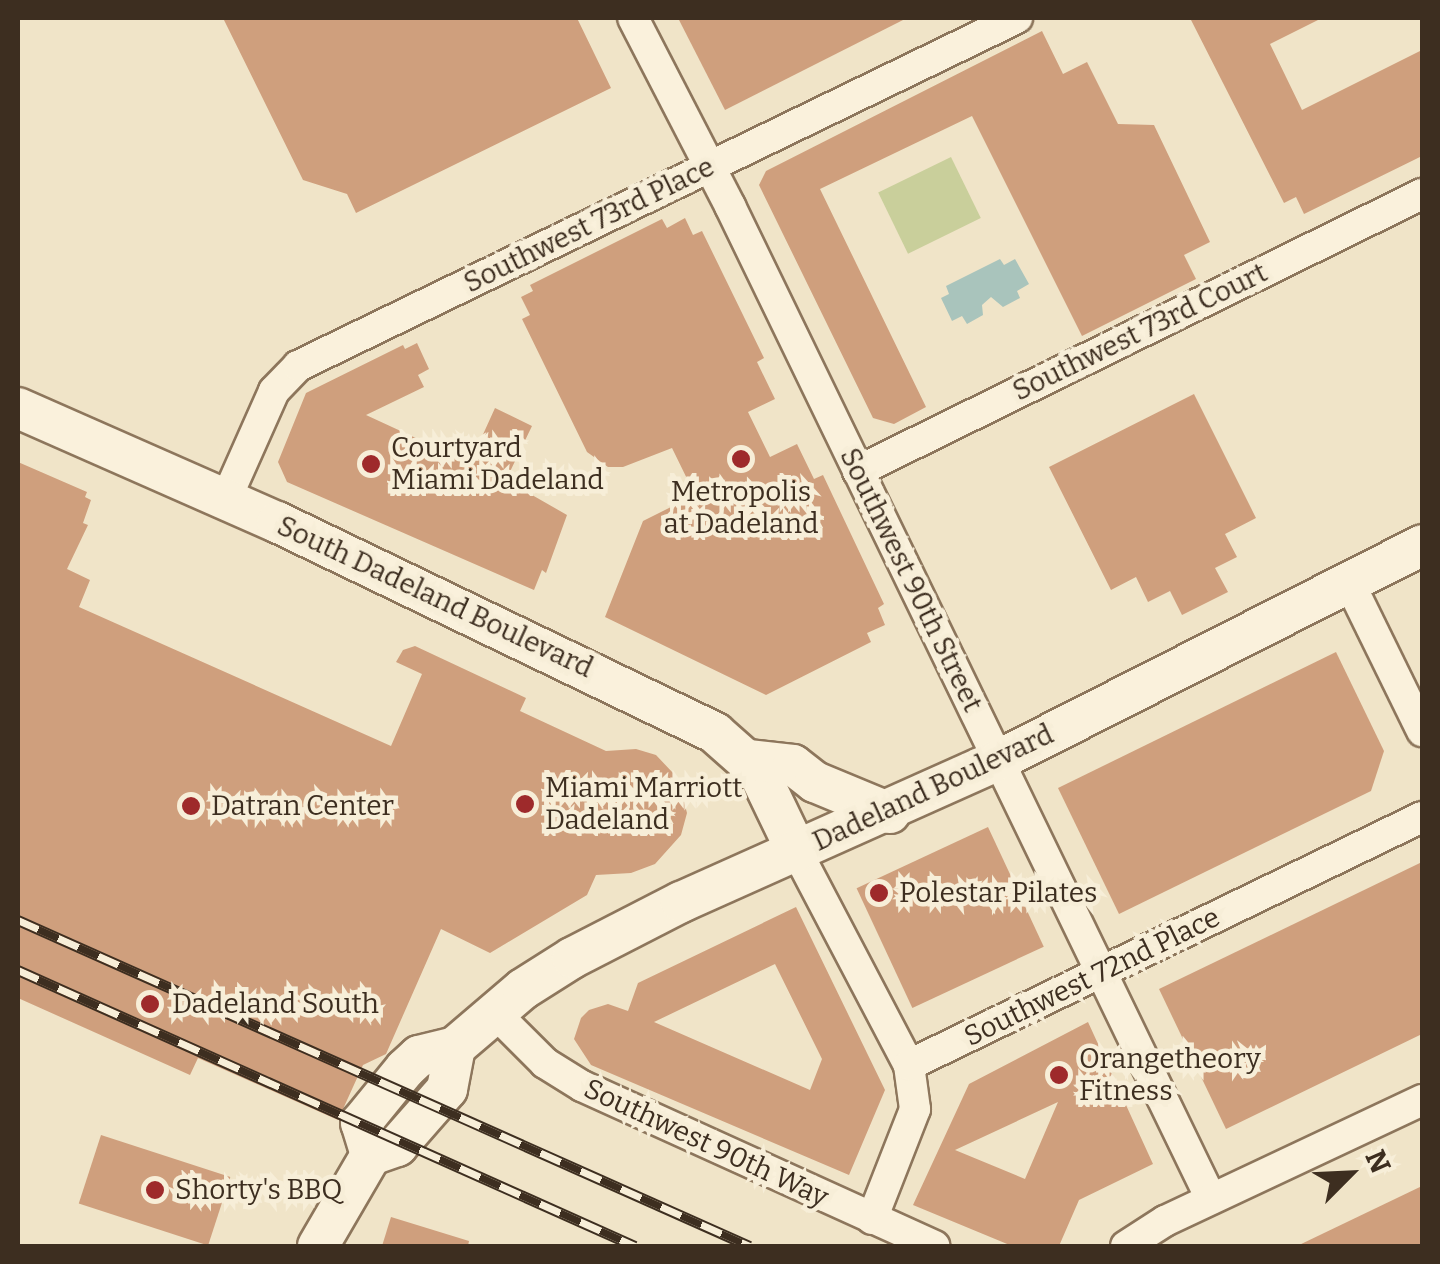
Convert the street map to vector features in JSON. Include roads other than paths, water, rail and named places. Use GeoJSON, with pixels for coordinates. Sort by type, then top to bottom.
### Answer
{"type":"FeatureCollection","features":[{"type":"Feature","properties":{"kind":"street","name":"Southwest 90th Street"},"geometry":{"type":"LineString","coordinates":[[633,18],[1211,1199]]}},
{"type":"Feature","properties":{"kind":"street","name":"Southwest 73rd Place"},"geometry":{"type":"LineString","coordinates":[[226,499],[274,390],[298,366],[1017,18]]}},
{"type":"Feature","properties":{"kind":"street","name":"Southwest 73rd Court"},"geometry":{"type":"LineString","coordinates":[[858,471],[1422,194]]}},
{"type":"Feature","properties":{"kind":"street","name":"South Dadeland Boulevard"},"geometry":{"type":"LineString","coordinates":[[18,408],[226,499],[715,732],[750,760],[797,852]]}},
{"type":"Feature","properties":{"kind":"street","name":"Dadeland Boulevard"},"geometry":{"type":"LineString","coordinates":[[318,1246],[371,1156],[396,1146],[447,1089],[455,1047],[537,980],[592,946],[999,760],[1422,545]]}},
{"type":"Feature","properties":{"kind":"street"},"geometry":{"type":"LineString","coordinates":[[1350,584],[1422,731]]}},
{"type":"Feature","properties":{"kind":"street"},"geometry":{"type":"LineString","coordinates":[[750,760],[793,765],[816,782],[890,812]]}},
{"type":"Feature","properties":{"kind":"street","name":"Southwest 72nd Place"},"geometry":{"type":"LineString","coordinates":[[909,1066],[1422,817]]}},
{"type":"Feature","properties":{"kind":"street"},"geometry":{"type":"LineString","coordinates":[[797,852],[909,1066],[916,1094],[911,1125],[872,1219]]}},
{"type":"Feature","properties":{"kind":"street","name":"Southwest 90th Way"},"geometry":{"type":"LineString","coordinates":[[495,1013],[545,1063],[582,1086],[934,1246]]}},
{"type":"Feature","properties":{"kind":"street"},"geometry":{"type":"LineString","coordinates":[[1126,1246],[1144,1232],[1422,1100]]}},
{"type":"Feature","properties":{"kind":"water"},"geometry":{"type":"Polygon","coordinates":[[[1000,259],[1004,265],[1015,259],[1029,284],[1017,291],[1020,298],[1003,307],[991,297],[982,305],[983,315],[967,324],[962,316],[952,321],[941,298],[949,294],[946,286],[1000,259]]]}},
{"type":"Feature","properties":{"kind":"railway"},"geometry":{"type":"LineString","coordinates":[[18,920],[750,1246]]}},
{"type":"Feature","properties":{"kind":"railway"},"geometry":{"type":"LineString","coordinates":[[18,970],[635,1246]]}},
{"type":"Feature","properties":{"kind":"place","name":"Metropolis at Dadeland"},"geometry":{"type":"Point","coordinates":[741,459]}},
{"type":"Feature","properties":{"kind":"place","name":"Courtyard Miami Dadeland"},"geometry":{"type":"Point","coordinates":[371,464]}},
{"type":"Feature","properties":{"kind":"place","name":"Miami Marriott Dadeland"},"geometry":{"type":"Point","coordinates":[525,804]}},
{"type":"Feature","properties":{"kind":"place","name":"Datran Center"},"geometry":{"type":"Point","coordinates":[191,806]}},
{"type":"Feature","properties":{"kind":"place","name":"Polestar Pilates"},"geometry":{"type":"Point","coordinates":[879,893]}},
{"type":"Feature","properties":{"kind":"place","name":"Dadeland South"},"geometry":{"type":"Point","coordinates":[150,1004]}},
{"type":"Feature","properties":{"kind":"place","name":"Orangetheory Fitness"},"geometry":{"type":"Point","coordinates":[1059,1075]}},
{"type":"Feature","properties":{"kind":"place","name":"Shorty's BBQ"},"geometry":{"type":"Point","coordinates":[155,1190]}}]}
